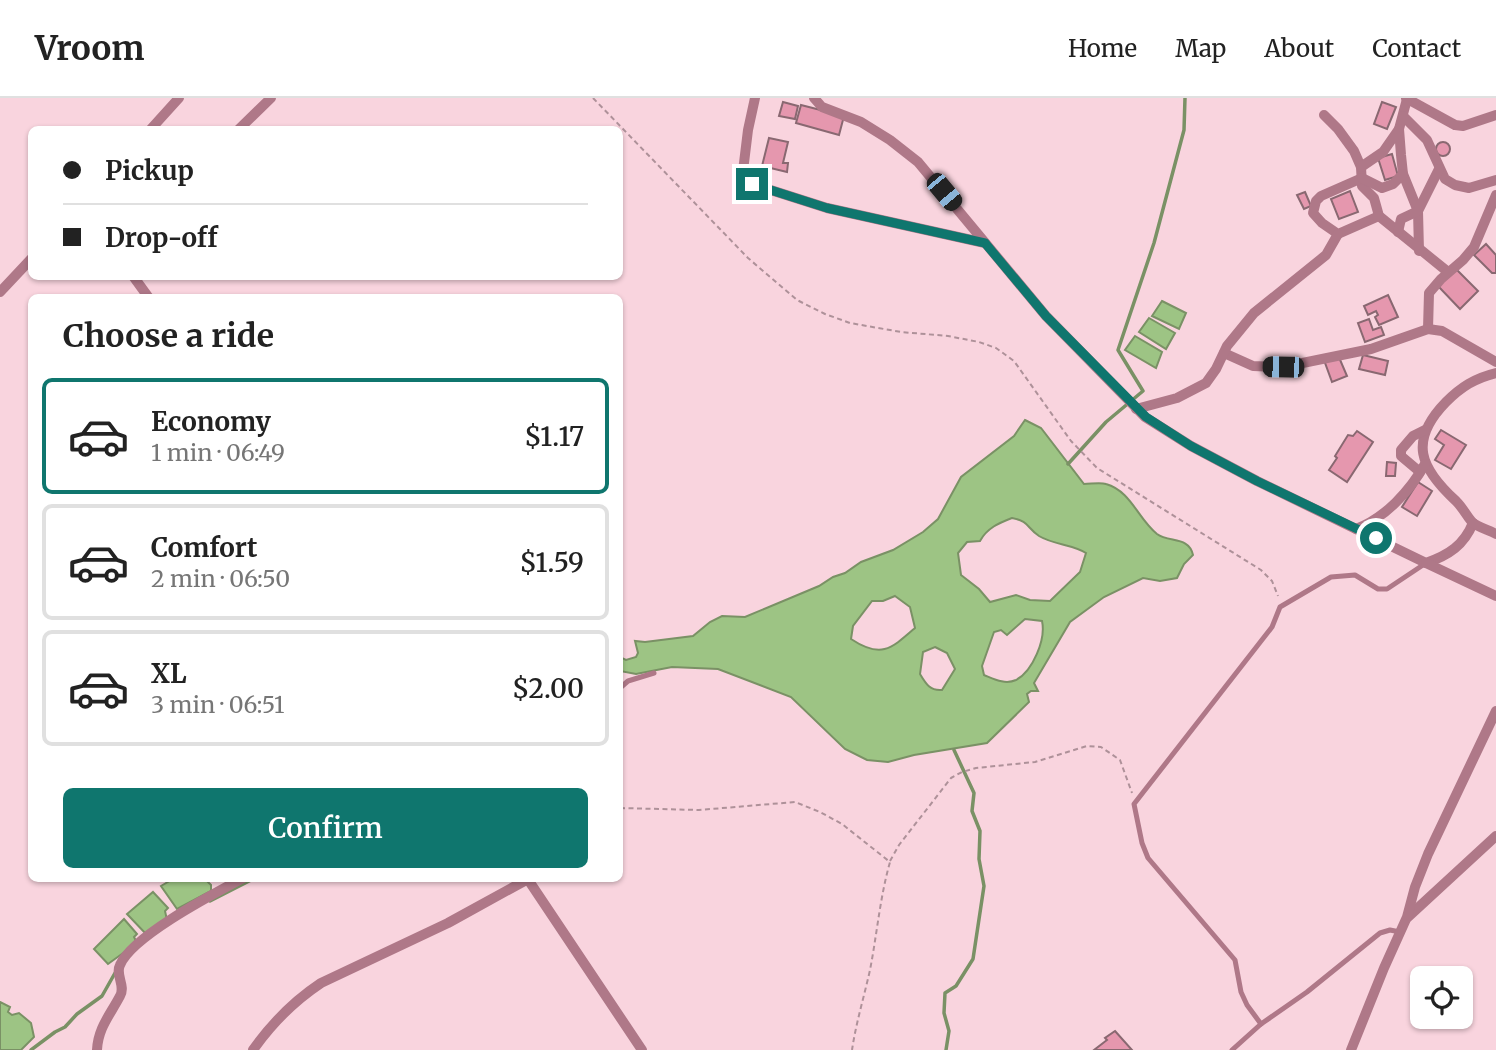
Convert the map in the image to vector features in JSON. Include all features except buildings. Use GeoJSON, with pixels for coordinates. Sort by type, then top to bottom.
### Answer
{"type":"FeatureCollection","features":[{"type":"Feature","properties":{"kind":"street"},"geometry":{"type":"LineString","coordinates":[[154,126],[179,98]]}},
{"type":"Feature","properties":{"kind":"street"},"geometry":{"type":"LineString","coordinates":[[242,126],[271,98]]}},
{"type":"Feature","properties":{"kind":"street"},"geometry":{"type":"LineString","coordinates":[[755,98],[743,171],[752,184],[827,208],[985,243]]}},
{"type":"Feature","properties":{"kind":"street"},"geometry":{"type":"LineString","coordinates":[[814,98],[822,107],[861,122],[907,152],[929,174],[1046,316],[1136,409],[1157,425],[1191,446],[1496,596]]}},
{"type":"Feature","properties":{"kind":"street"},"geometry":{"type":"LineString","coordinates":[[1338,234],[1313,213],[1316,201],[1361,173],[1383,152],[1399,129],[1406,99],[1455,125],[1463,126],[1496,115]]}},
{"type":"Feature","properties":{"kind":"street"},"geometry":{"type":"LineString","coordinates":[[1324,115],[1346,140],[1361,173],[1364,188],[1374,198],[1379,216],[1448,272]]}},
{"type":"Feature","properties":{"kind":"street"},"geometry":{"type":"LineString","coordinates":[[1403,116],[1427,140],[1445,179],[1462,187],[1482,186],[1496,180]]}},
{"type":"Feature","properties":{"kind":"street"},"geometry":{"type":"LineString","coordinates":[[1399,129],[1403,174],[1418,211],[1419,251]]}},
{"type":"Feature","properties":{"kind":"street"},"geometry":{"type":"LineString","coordinates":[[1398,232],[1401,219],[1418,211],[1439,169]]}},
{"type":"Feature","properties":{"kind":"street"},"geometry":{"type":"LineString","coordinates":[[1361,173],[1382,188],[1393,184],[1403,174]]}},
{"type":"Feature","properties":{"kind":"street"},"geometry":{"type":"LineString","coordinates":[[1428,329],[1430,293],[1474,247],[1496,195]]}},
{"type":"Feature","properties":{"kind":"street"},"geometry":{"type":"LineString","coordinates":[[1136,409],[1166,402],[1200,387],[1212,377],[1224,353],[1262,305],[1326,255],[1338,234],[1379,216]]}},
{"type":"Feature","properties":{"kind":"street"},"geometry":{"type":"LineString","coordinates":[[0,292],[28,262]]}},
{"type":"Feature","properties":{"kind":"street"},"geometry":{"type":"LineString","coordinates":[[1224,353],[1254,366],[1283,367],[1371,349],[1428,329],[1442,331],[1496,362]]}},
{"type":"Feature","properties":{"kind":"street"},"geometry":{"type":"LineString","coordinates":[[1356,529],[1368,524],[1399,499],[1422,468],[1425,430],[1434,415],[1460,389],[1480,377],[1496,373]]}},
{"type":"Feature","properties":{"kind":"street"},"geometry":{"type":"LineString","coordinates":[[1425,430],[1413,436],[1401,450],[1401,456],[1422,468],[1465,510],[1472,523],[1496,534]]}},
{"type":"Feature","properties":{"kind":"street"},"geometry":{"type":"LineString","coordinates":[[1426,563],[1456,549],[1467,537],[1472,523]]}},
{"type":"Feature","properties":{"kind":"street"},"geometry":{"type":"LineString","coordinates":[[1351,1050],[1407,917],[1427,854],[1496,711]]}},
{"type":"Feature","properties":{"kind":"street"},"geometry":{"type":"LineString","coordinates":[[1407,917],[1496,836]]}},
{"type":"Feature","properties":{"kind":"street"},"geometry":{"type":"LineString","coordinates":[[97,1050],[102,1026],[122,994],[118,971],[120,963],[132,950],[180,913],[236,882]]}},
{"type":"Feature","properties":{"kind":"street"},"geometry":{"type":"LineString","coordinates":[[253,1050],[284,1012],[301,996],[321,983],[448,923],[523,882]]}},
{"type":"Feature","properties":{"kind":"street"},"geometry":{"type":"LineString","coordinates":[[530,882],[642,1050]]}},
{"type":"Feature","properties":{"kind":"lane"},"geometry":{"type":"LineString","coordinates":[[1261,1024],[1241,992],[1235,960],[1148,858],[1142,843],[1134,803],[1272,627],[1280,607],[1331,576],[1356,575],[1378,589],[1387,589],[1426,563]]}},
{"type":"Feature","properties":{"kind":"lane"},"geometry":{"type":"LineString","coordinates":[[623,685],[628,681],[654,673]]}},
{"type":"Feature","properties":{"kind":"lane"},"geometry":{"type":"LineString","coordinates":[[1232,1050],[1261,1024],[1326,978],[1380,933],[1390,930],[1400,932]]}},
{"type":"Feature","properties":{"kind":"path"},"geometry":{"type":"LineString","coordinates":[[593,98],[620,126]]}},
{"type":"Feature","properties":{"kind":"path"},"geometry":{"type":"LineString","coordinates":[[623,129],[748,258],[797,300],[850,323],[979,342],[996,348],[1014,361],[1071,441],[1097,468],[1261,569],[1272,581],[1280,607]]}},
{"type":"Feature","properties":{"kind":"path"},"geometry":{"type":"LineString","coordinates":[[852,1050],[890,862],[899,845],[951,778],[976,768],[1035,762],[1087,746],[1101,747],[1120,760],[1134,803]]}},
{"type":"Feature","properties":{"kind":"path"},"geometry":{"type":"LineString","coordinates":[[623,808],[699,810],[794,802],[842,824],[890,862]]}},
{"type":"Feature","properties":{"kind":"shaded area"},"geometry":{"type":"Polygon","coordinates":[[[1162,301],[1186,313],[1179,329],[1152,316],[1162,301]]]}},
{"type":"Feature","properties":{"kind":"shaded area"},"geometry":{"type":"Polygon","coordinates":[[[1149,318],[1175,333],[1166,349],[1139,332],[1149,318]]]}},
{"type":"Feature","properties":{"kind":"shaded area"},"geometry":{"type":"Polygon","coordinates":[[[1135,336],[1162,352],[1156,368],[1125,350],[1135,336]]]}},
{"type":"Feature","properties":{"kind":"shaded area"},"geometry":{"type":"Polygon","coordinates":[[[1025,420],[1041,428],[1084,484],[1104,483],[1115,488],[1128,499],[1150,528],[1162,537],[1183,542],[1193,555],[1184,564],[1177,578],[1160,581],[1143,578],[1104,597],[1070,622],[1034,683],[1038,691],[1027,694],[1029,702],[987,743],[888,762],[867,760],[845,749],[791,697],[718,669],[672,667],[636,674],[623,672],[623,658],[636,657],[638,653],[635,641],[693,636],[722,616],[745,617],[819,586],[861,562],[893,550],[923,532],[938,519],[961,477],[1014,436],[1025,420]],[[1012,518],[990,529],[980,541],[967,542],[958,553],[961,575],[990,602],[1016,595],[1030,600],[1050,601],[1080,572],[1086,553],[1045,539],[1022,521],[1012,518]],[[895,596],[883,601],[872,601],[853,626],[851,639],[870,649],[885,649],[915,628],[910,607],[895,596]],[[1025,619],[1007,635],[1001,630],[994,632],[982,666],[984,675],[1008,682],[1016,680],[1028,670],[1037,654],[1043,628],[1042,621],[1025,619]],[[935,647],[923,652],[920,674],[929,686],[942,690],[955,669],[947,653],[935,647]]]}},
{"type":"Feature","properties":{"kind":"shaded area"},"geometry":{"type":"Polygon","coordinates":[[[168,882],[208,882],[211,891],[177,909],[161,886],[168,882]]]}},
{"type":"Feature","properties":{"kind":"shaded area"},"geometry":{"type":"Polygon","coordinates":[[[153,892],[168,908],[165,911],[167,920],[146,934],[127,914],[153,892]]]}},
{"type":"Feature","properties":{"kind":"shaded area"},"geometry":{"type":"Polygon","coordinates":[[[124,919],[137,934],[134,937],[137,943],[108,964],[94,949],[124,919]]]}},
{"type":"Feature","properties":{"kind":"shaded area"},"geometry":{"type":"Polygon","coordinates":[[[0,1002],[10,1007],[8,1012],[12,1015],[19,1013],[31,1023],[34,1037],[21,1050],[0,1050],[0,1002]]]}},
{"type":"Feature","properties":{"kind":"waterway"},"geometry":{"type":"LineString","coordinates":[[1068,464],[1106,422],[1143,391],[1118,350],[1154,243],[1184,130],[1185,98]]}},
{"type":"Feature","properties":{"kind":"waterway"},"geometry":{"type":"LineString","coordinates":[[946,1050],[949,1031],[944,1013],[945,993],[956,986],[973,959],[984,886],[979,859],[980,831],[972,811],[974,793],[954,750]]}},
{"type":"Feature","properties":{"kind":"waterway"},"geometry":{"type":"LineString","coordinates":[[210,901],[247,882]]}},
{"type":"Feature","properties":{"kind":"waterway"},"geometry":{"type":"LineString","coordinates":[[31,1050],[65,1027],[77,1014],[102,996],[115,973]]}},
{"type":"Feature","properties":{"kind":"route"},"geometry":{"type":"LineString","coordinates":[[752,184],[827,208],[985,243],[1046,316],[1146,417],[1191,446],[1257,481],[1376,538]]}}]}
